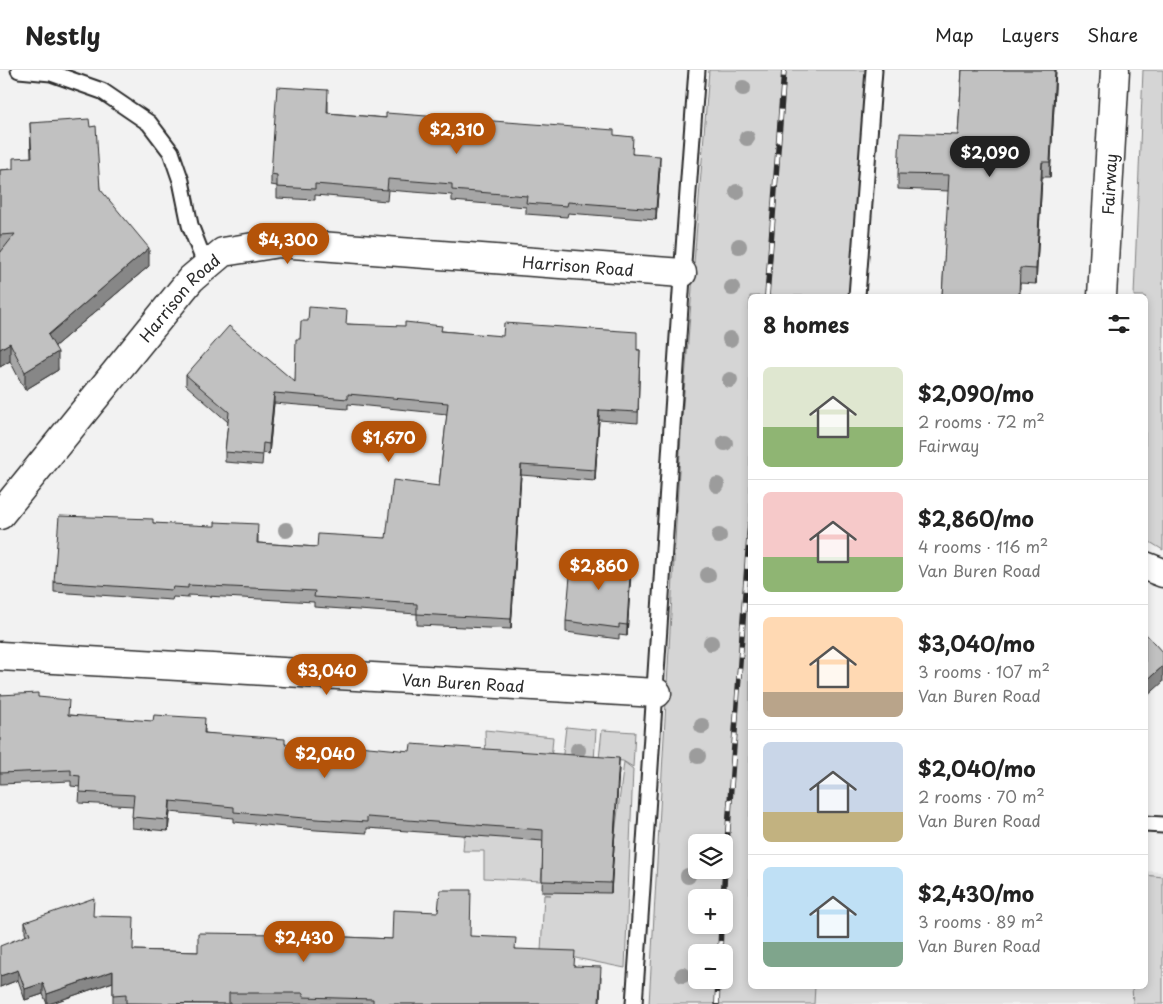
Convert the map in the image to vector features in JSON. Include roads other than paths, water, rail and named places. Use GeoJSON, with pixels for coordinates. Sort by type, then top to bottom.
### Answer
{"type":"FeatureCollection","features":[{"type":"Feature","properties":{"kind":"street","name":"Fairway"},"geometry":{"type":"LineString","coordinates":[[1102,294],[1115,70]]}},
{"type":"Feature","properties":{"kind":"street","name":"Harrison Road"},"geometry":{"type":"LineString","coordinates":[[0,516],[191,280],[223,252],[279,243],[682,273]]}},
{"type":"Feature","properties":{"kind":"street"},"geometry":{"type":"LineString","coordinates":[[1148,567],[1163,573]]}},
{"type":"Feature","properties":{"kind":"street","name":"Van Buren Road"},"geometry":{"type":"LineString","coordinates":[[0,656],[657,693]]}},
{"type":"Feature","properties":{"kind":"lane"},"geometry":{"type":"LineString","coordinates":[[20,70],[51,73],[102,91],[149,123],[171,152],[190,225],[206,266]]}},
{"type":"Feature","properties":{"kind":"lane"},"geometry":{"type":"LineString","coordinates":[[634,1004],[657,693],[682,273],[697,70]]}},
{"type":"Feature","properties":{"kind":"lane"},"geometry":{"type":"LineString","coordinates":[[857,294],[874,70]]}},
{"type":"Feature","properties":{"kind":"lane"},"geometry":{"type":"LineString","coordinates":[[1148,824],[1163,825]]}},
{"type":"Feature","properties":{"kind":"railway"},"geometry":{"type":"LineString","coordinates":[[767,294],[784,70]]}},
{"type":"Feature","properties":{"kind":"railway"},"geometry":{"type":"LineString","coordinates":[[724,889],[748,552]]}},
{"type":"Feature","properties":{"kind":"railway"},"geometry":{"type":"LineString","coordinates":[[720,944],[721,934]]}},
{"type":"Feature","properties":{"kind":"railway"},"geometry":{"type":"LineString","coordinates":[[717,1004],[718,989]]}}]}
